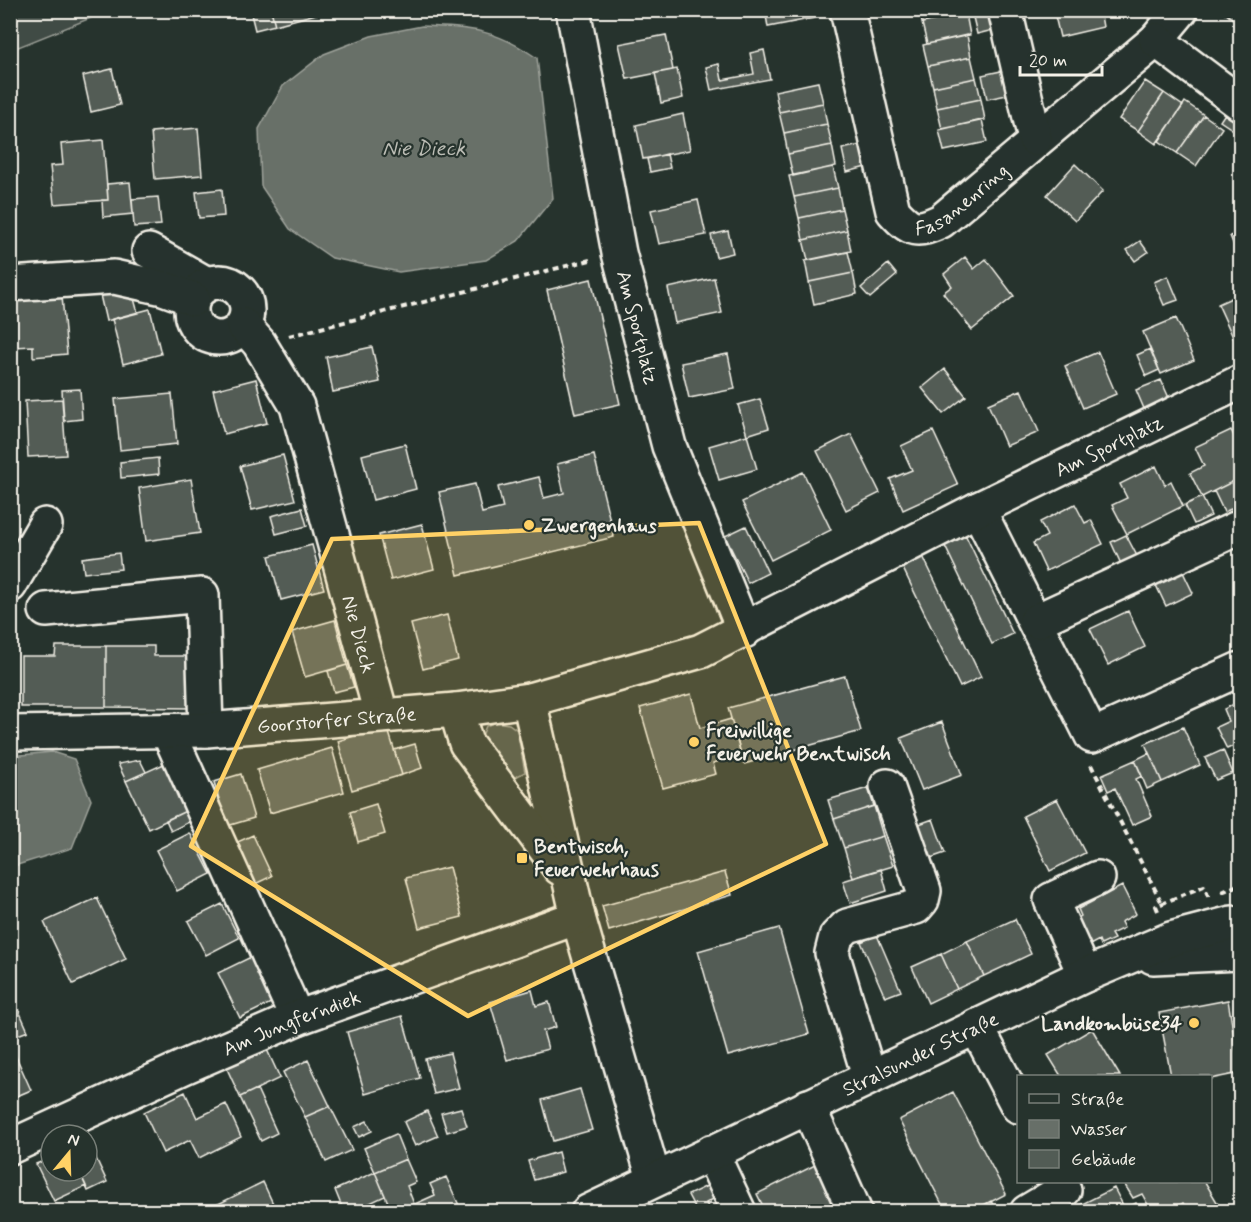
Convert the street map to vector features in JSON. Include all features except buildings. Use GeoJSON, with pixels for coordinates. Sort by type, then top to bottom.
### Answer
{"type":"FeatureCollection","features":[{"type":"Feature","properties":{"kind":"street","name":"Am Sportplatz"},"geometry":{"type":"LineString","coordinates":[[573,10],[619,253],[669,446],[744,631]]}},
{"type":"Feature","properties":{"kind":"street","name":"Fasanenring"},"geometry":{"type":"LineString","coordinates":[[847,10],[893,212],[906,226],[922,229],[941,221],[1169,20],[1240,102]]}},
{"type":"Feature","properties":{"kind":"street"},"geometry":{"type":"LineString","coordinates":[[1005,10],[1035,139]]}},
{"type":"Feature","properties":{"kind":"street"},"geometry":{"type":"LineString","coordinates":[[149,251],[200,292]]}},
{"type":"Feature","properties":{"kind":"street"},"geometry":{"type":"LineString","coordinates":[[10,284],[114,277],[163,288],[200,292],[219,282],[231,285],[240,292],[246,302],[251,334],[211,338],[201,332],[193,323],[190,311],[200,292]]}},
{"type":"Feature","properties":{"kind":"street","name":"Nie Dieck"},"geometry":{"type":"LineString","coordinates":[[251,334],[297,406],[381,714]]}},
{"type":"Feature","properties":{"kind":"street","name":"Am Sportplatz"},"geometry":{"type":"LineString","coordinates":[[456,710],[529,700],[701,651],[744,631],[978,509],[1240,382]]}},
{"type":"Feature","properties":{"kind":"street"},"geometry":{"type":"LineString","coordinates":[[978,509],[1092,736],[1240,669]]}},
{"type":"Feature","properties":{"kind":"street"},"geometry":{"type":"LineString","coordinates":[[10,585],[45,525]]}},
{"type":"Feature","properties":{"kind":"street"},"geometry":{"type":"LineString","coordinates":[[1036,621],[1240,527]]}},
{"type":"Feature","properties":{"kind":"street"},"geometry":{"type":"LineString","coordinates":[[46,610],[202,596],[206,730]]}},
{"type":"Feature","properties":{"kind":"street"},"geometry":{"type":"LineString","coordinates":[[529,700],[578,917],[654,1179]]}},
{"type":"Feature","properties":{"kind":"street"},"geometry":{"type":"LineString","coordinates":[[456,710],[466,743],[569,881]]}},
{"type":"Feature","properties":{"kind":"street","name":"Goorstorfer Straße"},"geometry":{"type":"LineString","coordinates":[[10,733],[206,730],[381,714],[456,710]]}},
{"type":"Feature","properties":{"kind":"street"},"geometry":{"type":"LineString","coordinates":[[168,730],[297,1018]]}},
{"type":"Feature","properties":{"kind":"street"},"geometry":{"type":"LineString","coordinates":[[869,1077],[832,953],[836,937],[847,926],[916,907],[922,900],[924,891],[887,786]]}},
{"type":"Feature","properties":{"kind":"street"},"geometry":{"type":"LineString","coordinates":[[1085,975],[1051,900],[1098,878]]}},
{"type":"Feature","properties":{"kind":"street","name":"Am Jungferndiek"},"geometry":{"type":"LineString","coordinates":[[10,1148],[183,1067],[297,1018],[578,917]]}},
{"type":"Feature","properties":{"kind":"street","name":"Stralsunder Straße"},"geometry":{"type":"LineString","coordinates":[[588,1212],[1085,975],[1171,939],[1232,923],[1240,925]]}},
{"type":"Feature","properties":{"kind":"street","name":"Stralsunder Straße"},"geometry":{"type":"LineString","coordinates":[[1128,958],[1240,953]]}},
{"type":"Feature","properties":{"kind":"street"},"geometry":{"type":"LineString","coordinates":[[976,1026],[1017,1104]]}},
{"type":"Feature","properties":{"kind":"street"},"geometry":{"type":"LineString","coordinates":[[808,1106],[855,1212]]}},
{"type":"Feature","properties":{"kind":"street"},"geometry":{"type":"LineString","coordinates":[[711,1152],[739,1212]]}},
{"type":"Feature","properties":{"kind":"street"},"geometry":{"type":"LineString","coordinates":[[1027,1212],[1064,1190],[1060,1183]]}},
{"type":"Feature","properties":{"kind":"path"},"geometry":{"type":"LineString","coordinates":[[251,334],[619,253]]}},
{"type":"Feature","properties":{"kind":"path"},"geometry":{"type":"LineString","coordinates":[[1092,736],[1083,749],[1162,903]]}},
{"type":"Feature","properties":{"kind":"path"},"geometry":{"type":"LineString","coordinates":[[1156,906],[1204,886],[1210,898]]}},
{"type":"Feature","properties":{"kind":"highlighted area"},"geometry":{"type":"Polygon","coordinates":[[[699,523],[826,844],[468,1016],[191,846],[332,539],[699,523]]]}},
{"type":"Feature","properties":{"kind":"shaded area"},"geometry":{"type":"Polygon","coordinates":[[[11,10],[108,10],[108,11],[11,50],[11,10]]]}},
{"type":"Feature","properties":{"kind":"shaded area"},"geometry":{"type":"Polygon","coordinates":[[[495,722],[509,724],[517,730],[525,772],[510,780],[482,736],[486,726],[495,722]]]}},
{"type":"Feature","properties":{"kind":"water","name":"Nie Dieck"},"geometry":{"type":"Polygon","coordinates":[[[422,26],[482,32],[508,41],[537,58],[553,198],[518,241],[486,260],[399,272],[332,258],[290,229],[261,186],[259,129],[283,86],[324,54],[371,36],[422,26]]]}},
{"type":"Feature","properties":{"kind":"water"},"geometry":{"type":"Polygon","coordinates":[[[52,752],[74,759],[91,800],[72,848],[11,867],[11,756],[52,752]]]}},
{"type":"Feature","properties":{"kind":"place","name":"Zwergenhaus"},"geometry":{"type":"Point","coordinates":[529,525]}},
{"type":"Feature","properties":{"kind":"place","name":"Freiwillige Feuerwehr Bentwisch"},"geometry":{"type":"Point","coordinates":[694,742]}},
{"type":"Feature","properties":{"kind":"place","name":"Bentwisch, Feuerwehrhaus"},"geometry":{"type":"Point","coordinates":[522,858]}},
{"type":"Feature","properties":{"kind":"place","name":"Landkombüse34"},"geometry":{"type":"Point","coordinates":[1194,1023]}}]}
